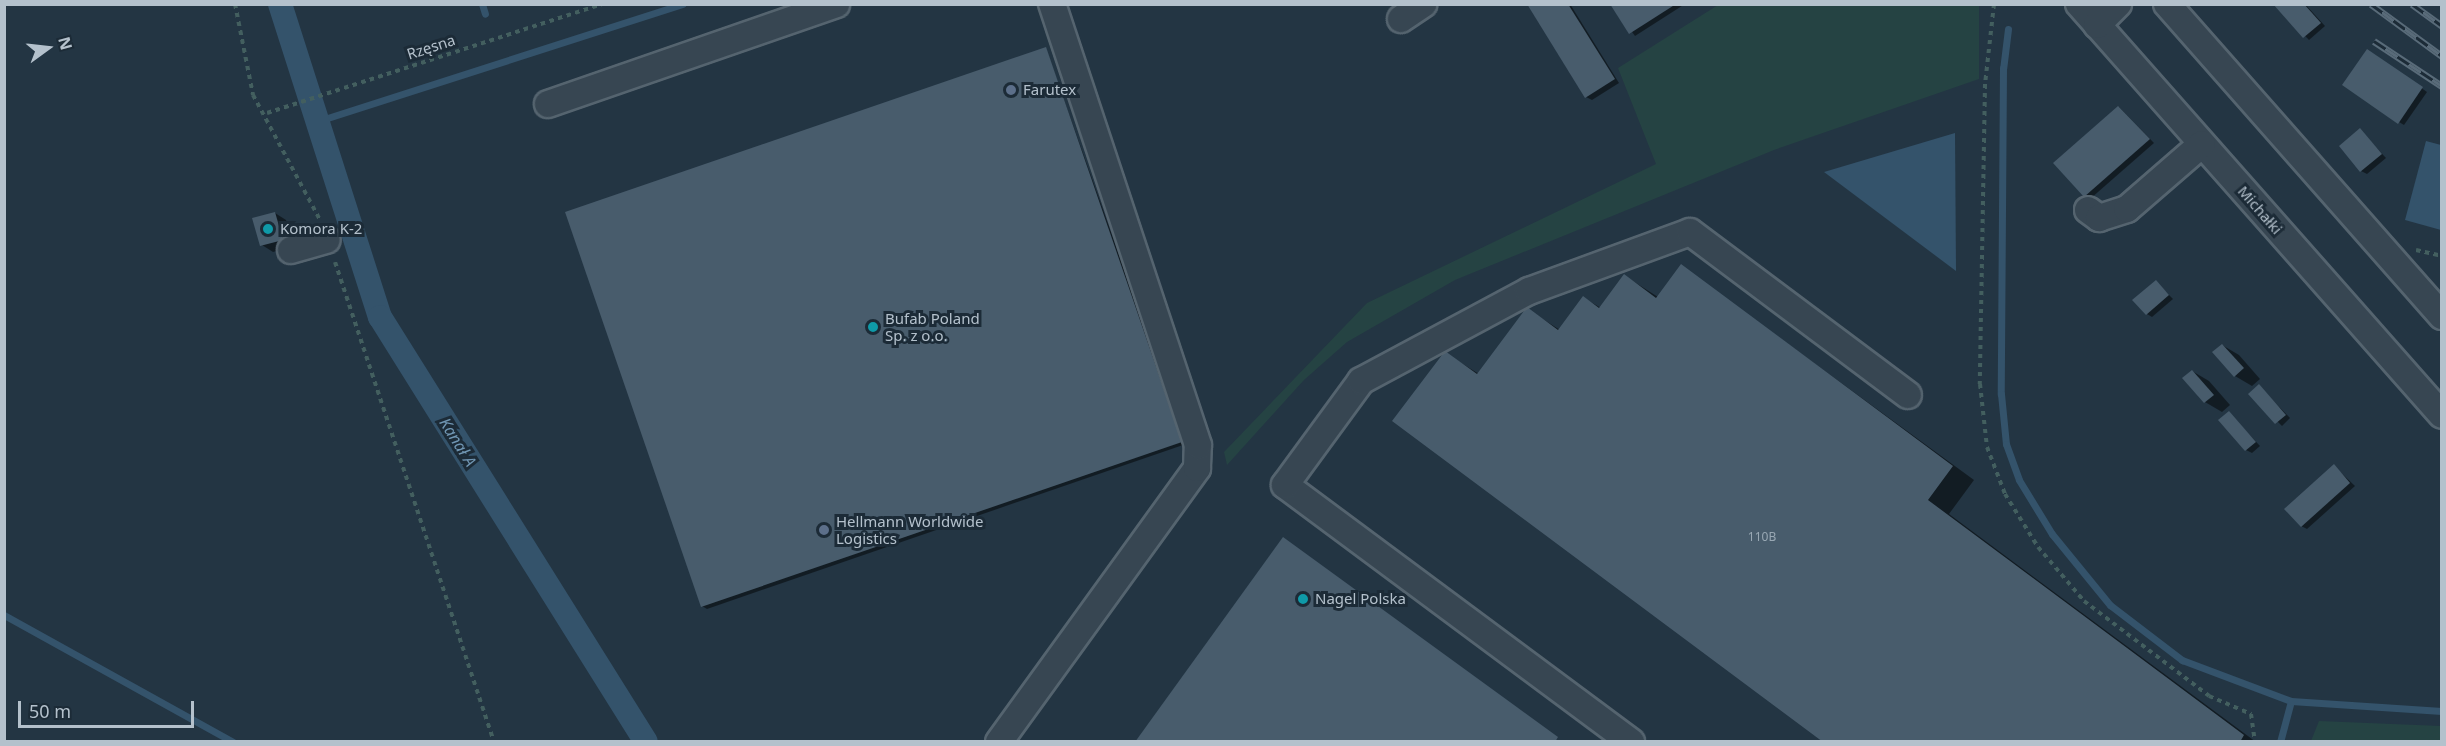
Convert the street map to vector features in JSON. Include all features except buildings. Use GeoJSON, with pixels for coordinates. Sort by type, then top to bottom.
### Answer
{"type":"FeatureCollection","features":[{"type":"Feature","properties":{"kind":"street"},"geometry":{"type":"LineString","coordinates":[[548,104],[836,4]]}},
{"type":"Feature","properties":{"kind":"street"},"geometry":{"type":"LineString","coordinates":[[999,741],[1197,468],[1198,445],[1052,4]]}},
{"type":"Feature","properties":{"kind":"street"},"geometry":{"type":"LineString","coordinates":[[1401,19],[1423,4]]}},
{"type":"Feature","properties":{"kind":"street","name":"Michałki"},"geometry":{"type":"LineString","coordinates":[[2079,4],[2442,415]]}},
{"type":"Feature","properties":{"kind":"street"},"geometry":{"type":"LineString","coordinates":[[2097,25],[2118,4]]}},
{"type":"Feature","properties":{"kind":"street"},"geometry":{"type":"LineString","coordinates":[[2167,4],[2442,316]]}},
{"type":"Feature","properties":{"kind":"street"},"geometry":{"type":"LineString","coordinates":[[2088,210],[2099,218],[2127,209],[2202,144]]}},
{"type":"Feature","properties":{"kind":"street"},"geometry":{"type":"LineString","coordinates":[[1630,741],[1285,485],[1361,381],[1529,291],[1690,232],[1908,395]]}},
{"type":"Feature","properties":{"kind":"street"},"geometry":{"type":"LineString","coordinates":[[291,250],[327,240]]}},
{"type":"Feature","properties":{"kind":"path"},"geometry":{"type":"LineString","coordinates":[[235,4],[253,95],[267,112],[278,149],[310,196],[327,240],[494,741]]}},
{"type":"Feature","properties":{"kind":"path","name":"Rzęsna"},"geometry":{"type":"LineString","coordinates":[[267,112],[603,4]]}},
{"type":"Feature","properties":{"kind":"path"},"geometry":{"type":"LineString","coordinates":[[1994,4],[1984,107],[1980,384],[1986,447],[2005,494],[2038,547],[2084,600],[2209,696],[2251,714],[2255,741]]}},
{"type":"Feature","properties":{"kind":"green space"},"geometry":{"type":"Polygon","coordinates":[[[1718,5],[1979,5],[1979,79],[1774,150],[1455,280],[1347,342],[1304,380],[1227,465],[1224,452],[1367,303],[1656,164],[1618,68],[1718,5]]]}},
{"type":"Feature","properties":{"kind":"green space"},"geometry":{"type":"Polygon","coordinates":[[[2319,721],[2441,726],[2441,741],[2311,741],[2319,721]]]}},
{"type":"Feature","properties":{"kind":"water"},"geometry":{"type":"Polygon","coordinates":[[[1955,133],[1956,271],[1824,172],[1955,133]]]}},
{"type":"Feature","properties":{"kind":"water"},"geometry":{"type":"Polygon","coordinates":[[[2426,141],[2441,145],[2441,230],[2405,220],[2426,141]]]}},
{"type":"Feature","properties":{"kind":"waterway","name":"Kanał A"},"geometry":{"type":"LineString","coordinates":[[280,4],[380,317],[646,742]]}},
{"type":"Feature","properties":{"kind":"waterway"},"geometry":{"type":"LineString","coordinates":[[482,4],[485,14]]}},
{"type":"Feature","properties":{"kind":"waterway"},"geometry":{"type":"LineString","coordinates":[[315,122],[683,4]]}},
{"type":"Feature","properties":{"kind":"waterway"},"geometry":{"type":"LineString","coordinates":[[2008,29],[2003,68],[2001,394],[2006,444],[2019,480],[2052,534],[2110,605],[2182,660],[2291,701]]}},
{"type":"Feature","properties":{"kind":"waterway"},"geometry":{"type":"LineString","coordinates":[[4,615],[233,742]]}},
{"type":"Feature","properties":{"kind":"waterway"},"geometry":{"type":"LineString","coordinates":[[2280,742],[2291,701],[2442,711]]}},
{"type":"Feature","properties":{"kind":"railway"},"geometry":{"type":"LineString","coordinates":[[2371,4],[2442,56]]}},
{"type":"Feature","properties":{"kind":"railway"},"geometry":{"type":"LineString","coordinates":[[2412,4],[2442,26]]}},
{"type":"Feature","properties":{"kind":"railway"},"geometry":{"type":"LineString","coordinates":[[2374,41],[2442,86]]}},
{"type":"Feature","properties":{"kind":"place","name":"Farutex"},"geometry":{"type":"Point","coordinates":[1011,90]}},
{"type":"Feature","properties":{"kind":"place","name":"Komora K-2"},"geometry":{"type":"Point","coordinates":[268,229]}},
{"type":"Feature","properties":{"kind":"place","name":"Bufab Poland Sp. z o.o."},"geometry":{"type":"Point","coordinates":[873,327]}},
{"type":"Feature","properties":{"kind":"place","name":"Hellmann Worldwide Logistics"},"geometry":{"type":"Point","coordinates":[824,530]}},
{"type":"Feature","properties":{"kind":"place","name":"Nagel Polska"},"geometry":{"type":"Point","coordinates":[1303,599]}}]}
